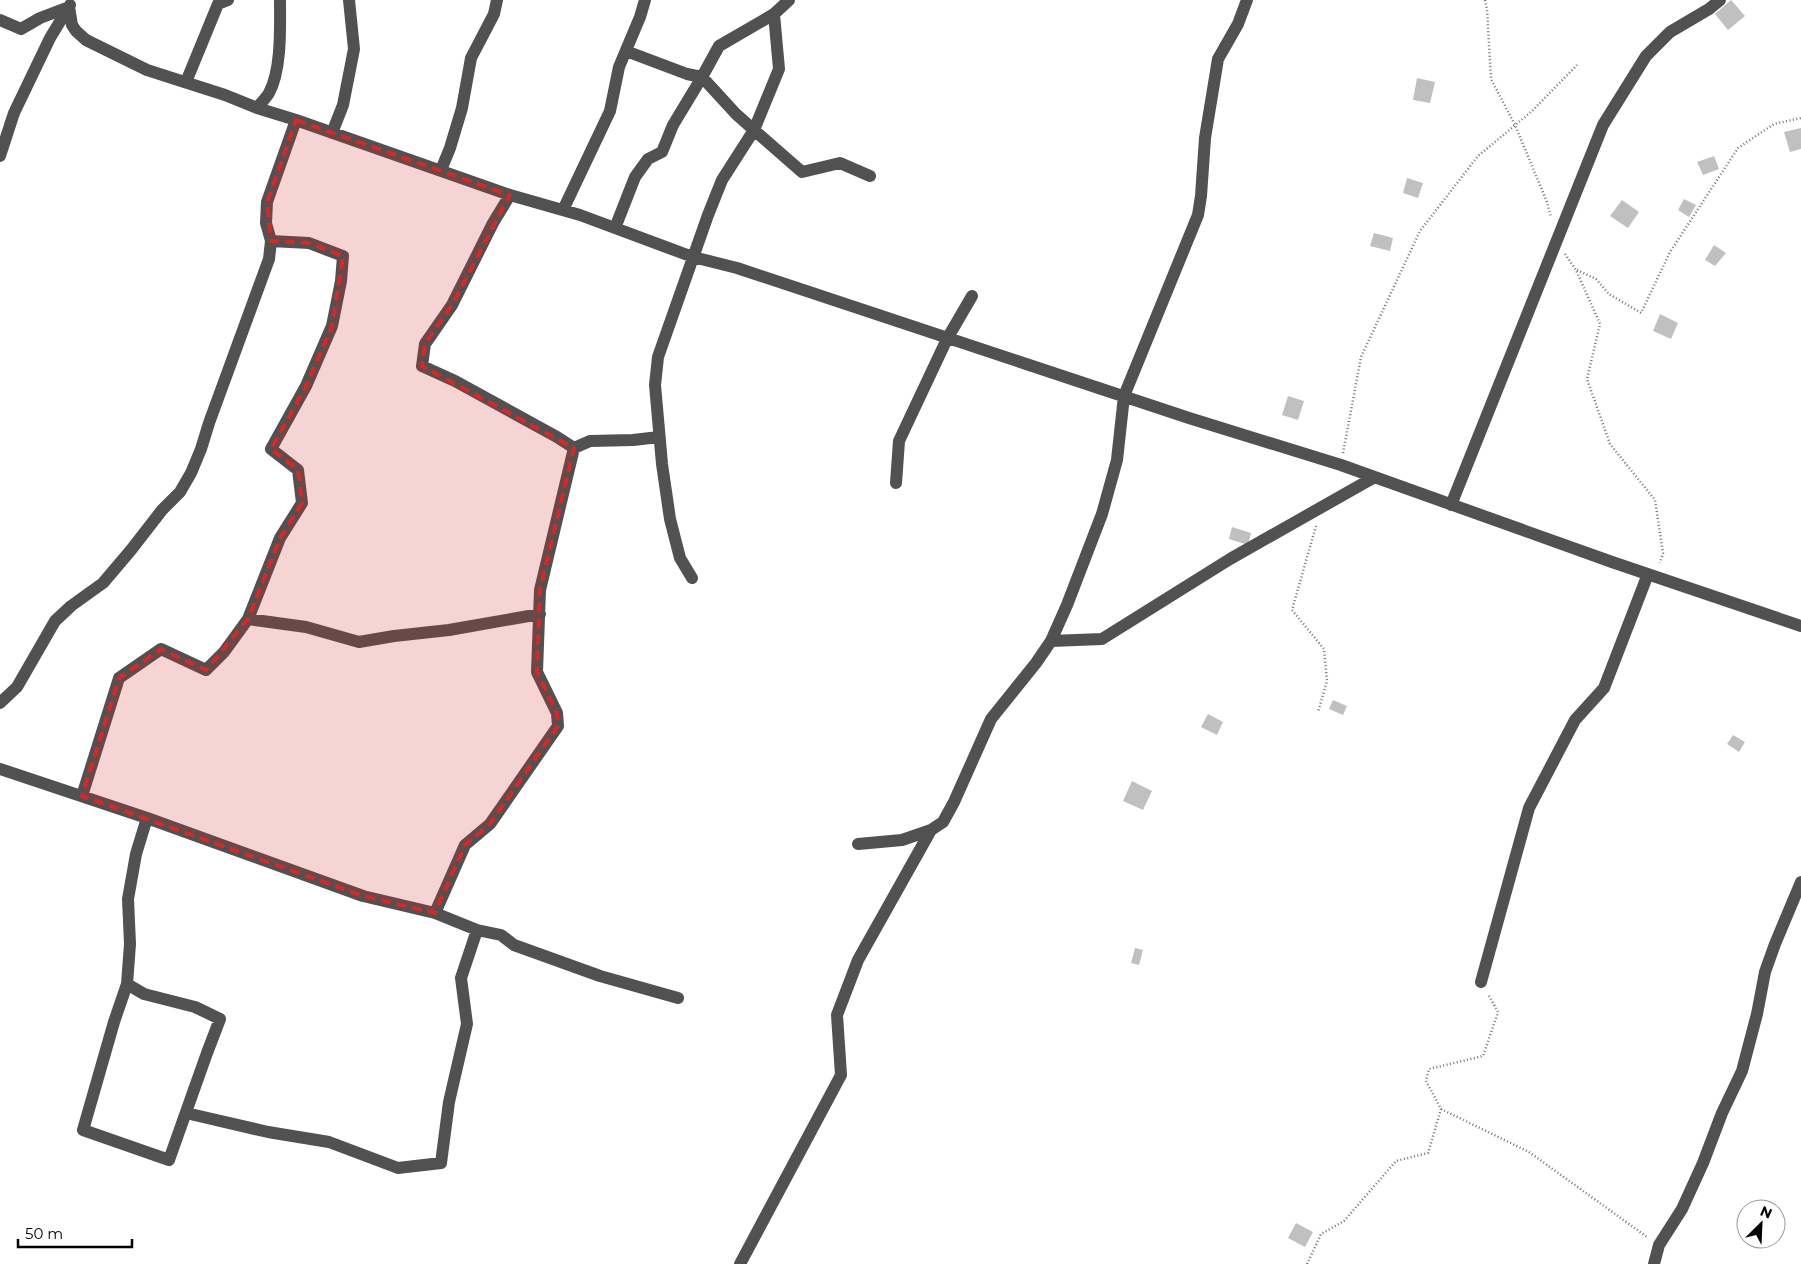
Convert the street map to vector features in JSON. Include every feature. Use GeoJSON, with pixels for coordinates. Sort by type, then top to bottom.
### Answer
{"type":"FeatureCollection","features":[{"type":"Feature","properties":{"kind":"street"},"geometry":{"type":"LineString","coordinates":[[186,82],[218,4],[228,0]]}},
{"type":"Feature","properties":{"kind":"street"},"geometry":{"type":"LineString","coordinates":[[257,108],[269,92],[276,74],[280,29],[280,0]]}},
{"type":"Feature","properties":{"kind":"street"},"geometry":{"type":"LineString","coordinates":[[332,133],[343,104],[354,49],[349,0]]}},
{"type":"Feature","properties":{"kind":"street"},"geometry":{"type":"LineString","coordinates":[[441,170],[462,108],[471,58],[494,14],[497,0]]}},
{"type":"Feature","properties":{"kind":"street"},"geometry":{"type":"LineString","coordinates":[[563,210],[610,111],[619,68],[645,0]]}},
{"type":"Feature","properties":{"kind":"street"},"geometry":{"type":"LineString","coordinates":[[615,228],[635,177],[648,159],[662,152],[673,126],[719,46],[774,14],[789,0]]}},
{"type":"Feature","properties":{"kind":"street"},"geometry":{"type":"LineString","coordinates":[[858,844],[902,840],[931,830],[943,822],[954,802],[991,719],[1036,663],[1051,641],[1102,514],[1117,460],[1124,396],[1198,215],[1205,138],[1218,59],[1238,24],[1247,0]]}},
{"type":"Feature","properties":{"kind":"street"},"geometry":{"type":"LineString","coordinates":[[1450,505],[1555,240],[1603,125],[1646,56],[1670,32],[1709,9],[1720,0]]}},
{"type":"Feature","properties":{"kind":"street"},"geometry":{"type":"LineString","coordinates":[[71,3],[72,25],[86,40],[148,70],[510,194],[563,210],[693,257],[737,268],[947,339],[1341,465],[1450,505],[1801,626]]}},
{"type":"Feature","properties":{"kind":"street"},"geometry":{"type":"LineString","coordinates":[[0,20],[21,29],[71,3]]}},
{"type":"Feature","properties":{"kind":"street"},"geometry":{"type":"LineString","coordinates":[[0,156],[14,113],[50,38],[71,3]]}},
{"type":"Feature","properties":{"kind":"street"},"geometry":{"type":"LineString","coordinates":[[692,578],[680,558],[670,519],[655,385],[658,357],[722,180],[754,130],[779,69],[774,14]]}},
{"type":"Feature","properties":{"kind":"street"},"geometry":{"type":"LineString","coordinates":[[626,51],[687,74],[702,77],[754,130],[802,172],[840,163],[870,176]]}},
{"type":"Feature","properties":{"kind":"street"},"geometry":{"type":"LineString","coordinates":[[0,703],[17,687],[55,621],[71,606],[102,583],[162,510],[180,492],[191,473],[202,449],[209,423],[269,259],[271,241],[266,223],[267,202],[296,120]]}},
{"type":"Feature","properties":{"kind":"street"},"geometry":{"type":"LineString","coordinates":[[510,194],[493,223],[452,305],[425,344],[422,366],[455,381],[574,448]]}},
{"type":"Feature","properties":{"kind":"street"},"geometry":{"type":"LineString","coordinates":[[82,796],[119,678],[161,648],[206,670],[224,652],[248,619],[280,538],[302,503],[298,470],[271,449],[306,386],[332,326],[344,256],[309,243],[271,241]]}},
{"type":"Feature","properties":{"kind":"street"},"geometry":{"type":"LineString","coordinates":[[896,483],[899,441],[947,339],[972,296]]}},
{"type":"Feature","properties":{"kind":"street"},"geometry":{"type":"LineString","coordinates":[[574,448],[590,441],[660,437]]}},
{"type":"Feature","properties":{"kind":"street"},"geometry":{"type":"LineString","coordinates":[[435,913],[465,845],[490,824],[558,726],[557,713],[537,672],[540,590],[574,448]]}},
{"type":"Feature","properties":{"kind":"street"},"geometry":{"type":"LineString","coordinates":[[1051,641],[1102,639],[1230,559],[1373,478]]}},
{"type":"Feature","properties":{"kind":"street"},"geometry":{"type":"LineString","coordinates":[[1481,982],[1529,808],[1575,720],[1604,688],[1651,575]]}},
{"type":"Feature","properties":{"kind":"street"},"geometry":{"type":"LineString","coordinates":[[248,619],[306,627],[359,642],[449,630],[540,614]]}},
{"type":"Feature","properties":{"kind":"street"},"geometry":{"type":"LineString","coordinates":[[0,768],[147,818],[363,896],[435,913],[476,930],[500,935],[514,945],[600,976],[678,998]]}},
{"type":"Feature","properties":{"kind":"street"},"geometry":{"type":"LineString","coordinates":[[127,984],[144,994],[195,1007],[220,1019],[169,1160],[83,1130],[127,984],[130,944],[128,899],[136,854],[147,818]]}},
{"type":"Feature","properties":{"kind":"street"},"geometry":{"type":"LineString","coordinates":[[740,1264],[841,1075],[837,1015],[858,960],[931,830]]}},
{"type":"Feature","properties":{"kind":"street"},"geometry":{"type":"LineString","coordinates":[[1654,1264],[1658,1245],[1682,1209],[1703,1164],[1722,1113],[1742,1071],[1757,1014],[1765,972],[1801,882]]}},
{"type":"Feature","properties":{"kind":"street"},"geometry":{"type":"LineString","coordinates":[[186,1113],[268,1132],[329,1142],[398,1168],[442,1163],[449,1102],[467,1024],[461,978],[476,930]]}},
{"type":"Feature","properties":{"kind":"path"},"geometry":{"type":"LineString","coordinates":[[1485,0],[1488,9],[1491,79],[1515,125],[1547,202],[1555,240],[1576,270],[1600,324],[1588,379],[1610,444],[1655,500],[1663,553],[1651,575]]}},
{"type":"Feature","properties":{"kind":"path"},"geometry":{"type":"LineString","coordinates":[[1341,465],[1361,357],[1420,231],[1478,156],[1532,111],[1577,65]]}},
{"type":"Feature","properties":{"kind":"path"},"geometry":{"type":"LineString","coordinates":[[1576,270],[1596,279],[1609,294],[1641,313],[1670,252],[1738,148],[1774,124],[1801,118]]}},
{"type":"Feature","properties":{"kind":"path"},"geometry":{"type":"LineString","coordinates":[[1318,712],[1327,681],[1324,649],[1292,610],[1322,507]]}},
{"type":"Feature","properties":{"kind":"path"},"geometry":{"type":"LineString","coordinates":[[1481,982],[1498,1012],[1483,1056],[1429,1069],[1426,1081],[1441,1109],[1528,1152],[1658,1245]]}},
{"type":"Feature","properties":{"kind":"path"},"geometry":{"type":"LineString","coordinates":[[1307,1264],[1321,1234],[1344,1221],[1396,1161],[1428,1153],[1441,1109]]}},
{"type":"Feature","properties":{"kind":"highlighted area"},"geometry":{"type":"Polygon","coordinates":[[[296,120],[510,195],[452,305],[425,344],[422,366],[574,448],[540,590],[537,672],[557,713],[558,726],[490,824],[465,845],[435,913],[363,896],[82,796],[119,678],[161,649],[206,670],[248,619],[280,538],[302,503],[298,470],[271,449],[306,386],[332,326],[343,256],[309,243],[271,241],[267,202],[296,120]]]}},
{"type":"Feature","properties":{"kind":"building"},"geometry":{"type":"Polygon","coordinates":[[[1731,0],[1745,16],[1728,30],[1715,14],[1731,0]]]}},
{"type":"Feature","properties":{"kind":"building"},"geometry":{"type":"Polygon","coordinates":[[[1417,78],[1435,82],[1430,103],[1413,100],[1417,78]]]}},
{"type":"Feature","properties":{"kind":"building"},"geometry":{"type":"Polygon","coordinates":[[[1801,128],[1801,149],[1790,152],[1784,132],[1801,128]]]}},
{"type":"Feature","properties":{"kind":"building"},"geometry":{"type":"Polygon","coordinates":[[[1714,156],[1719,169],[1703,175],[1697,162],[1714,156]]]}},
{"type":"Feature","properties":{"kind":"building"},"geometry":{"type":"Polygon","coordinates":[[[1407,178],[1423,183],[1418,198],[1403,193],[1407,178]]]}},
{"type":"Feature","properties":{"kind":"building"},"geometry":{"type":"Polygon","coordinates":[[[1684,199],[1696,205],[1689,217],[1678,210],[1684,199]]]}},
{"type":"Feature","properties":{"kind":"building"},"geometry":{"type":"Polygon","coordinates":[[[1622,200],[1639,212],[1628,228],[1610,216],[1622,200]]]}},
{"type":"Feature","properties":{"kind":"building"},"geometry":{"type":"Polygon","coordinates":[[[1374,233],[1393,238],[1390,251],[1370,246],[1374,233]]]}},
{"type":"Feature","properties":{"kind":"building"},"geometry":{"type":"Polygon","coordinates":[[[1714,245],[1726,253],[1715,266],[1705,260],[1714,245]]]}},
{"type":"Feature","properties":{"kind":"building"},"geometry":{"type":"Polygon","coordinates":[[[1660,314],[1678,323],[1671,339],[1653,331],[1660,314]]]}},
{"type":"Feature","properties":{"kind":"building"},"geometry":{"type":"Polygon","coordinates":[[[1288,396],[1304,401],[1298,420],[1282,415],[1288,396]]]}},
{"type":"Feature","properties":{"kind":"building"},"geometry":{"type":"Polygon","coordinates":[[[1232,527],[1251,533],[1248,545],[1229,539],[1232,527]]]}},
{"type":"Feature","properties":{"kind":"building"},"geometry":{"type":"Polygon","coordinates":[[[1333,700],[1347,706],[1343,715],[1329,709],[1333,700]]]}},
{"type":"Feature","properties":{"kind":"building"},"geometry":{"type":"Polygon","coordinates":[[[1208,714],[1223,722],[1217,735],[1201,727],[1208,714]]]}},
{"type":"Feature","properties":{"kind":"building"},"geometry":{"type":"Polygon","coordinates":[[[1733,735],[1745,742],[1739,752],[1727,744],[1733,735]]]}},
{"type":"Feature","properties":{"kind":"building"},"geometry":{"type":"Polygon","coordinates":[[[1132,781],[1152,791],[1143,810],[1123,801],[1132,781]]]}},
{"type":"Feature","properties":{"kind":"building"},"geometry":{"type":"Polygon","coordinates":[[[1135,948],[1143,950],[1139,965],[1131,963],[1135,948]]]}},
{"type":"Feature","properties":{"kind":"building"},"geometry":{"type":"Polygon","coordinates":[[[1296,1223],[1313,1232],[1305,1247],[1288,1238],[1296,1223]]]}}]}
